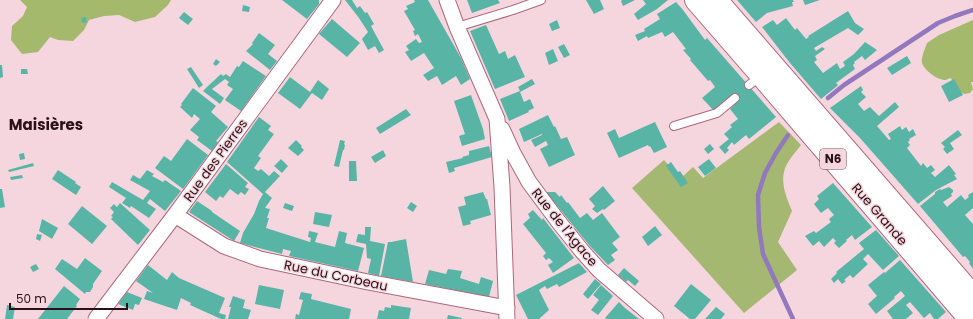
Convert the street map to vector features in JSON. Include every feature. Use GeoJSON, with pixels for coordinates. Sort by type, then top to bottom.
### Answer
{"type":"FeatureCollection","features":[{"type":"Feature","properties":{"kind":"main road","name":"Rue Grande"},"geometry":{"type":"LineString","coordinates":[[696,0],[755,81],[970,319]]}},
{"type":"Feature","properties":{"kind":"main road","name":"Rue Grande"},"geometry":{"type":"LineString","coordinates":[[716,0],[973,296]]}},
{"type":"Feature","properties":{"kind":"street","name":"Rue des Pierres"},"geometry":{"type":"LineString","coordinates":[[96,319],[175,215],[333,0]]}},
{"type":"Feature","properties":{"kind":"street","name":"Rue de l'Agace"},"geometry":{"type":"LineString","coordinates":[[446,0],[497,118],[513,153],[529,182],[558,221],[599,270],[656,319]]}},
{"type":"Feature","properties":{"kind":"street","name":"Rue de l'Agace"},"geometry":{"type":"LineString","coordinates":[[497,118],[502,187],[507,313]]}},
{"type":"Feature","properties":{"kind":"street","name":"Rue du Corbeau"},"geometry":{"type":"LineString","coordinates":[[175,215],[224,246],[260,259],[507,313]]}},
{"type":"Feature","properties":{"kind":"lane"},"geometry":{"type":"LineString","coordinates":[[457,26],[513,10],[541,0]]}},
{"type":"Feature","properties":{"kind":"lane"},"geometry":{"type":"LineString","coordinates":[[674,126],[718,113],[735,98]]}},
{"type":"Feature","properties":{"kind":"green space"},"geometry":{"type":"Polygon","coordinates":[[[20,0],[171,0],[168,5],[155,17],[135,22],[119,15],[104,16],[89,20],[84,30],[73,41],[58,40],[50,37],[38,52],[22,54],[11,40],[12,26],[23,16],[27,7],[20,0]]]}},
{"type":"Feature","properties":{"kind":"green space"},"geometry":{"type":"Polygon","coordinates":[[[973,20],[973,82],[971,82],[973,89],[970,93],[964,94],[956,88],[951,78],[942,80],[928,71],[923,66],[922,58],[927,43],[939,35],[973,20]]]}},
{"type":"Feature","properties":{"kind":"green space"},"geometry":{"type":"Polygon","coordinates":[[[779,122],[801,145],[789,161],[784,172],[783,182],[786,197],[792,211],[778,242],[797,270],[744,313],[632,188],[664,160],[681,178],[693,167],[703,178],[779,122]]]}},
{"type":"Feature","properties":{"kind":"building"},"geometry":{"type":"Polygon","coordinates":[[[282,0],[319,0],[319,4],[307,19],[282,0]]]}},
{"type":"Feature","properties":{"kind":"building"},"geometry":{"type":"Polygon","coordinates":[[[345,0],[352,0],[357,8],[360,6],[365,13],[367,12],[374,24],[371,26],[384,50],[379,53],[375,46],[368,50],[362,39],[368,32],[345,0]]]}},
{"type":"Feature","properties":{"kind":"building"},"geometry":{"type":"Polygon","coordinates":[[[414,0],[428,0],[461,58],[470,79],[461,85],[456,76],[442,85],[437,76],[428,81],[423,75],[434,68],[424,53],[411,61],[405,52],[409,50],[406,46],[416,39],[419,43],[422,42],[418,34],[415,36],[413,31],[415,30],[404,11],[408,9],[406,6],[415,2],[414,0]]]}},
{"type":"Feature","properties":{"kind":"building"},"geometry":{"type":"Polygon","coordinates":[[[467,0],[498,0],[500,3],[472,13],[467,0]]]}},
{"type":"Feature","properties":{"kind":"building"},"geometry":{"type":"Polygon","coordinates":[[[586,0],[600,0],[604,9],[594,14],[586,0]]]}},
{"type":"Feature","properties":{"kind":"building"},"geometry":{"type":"Polygon","coordinates":[[[622,0],[635,0],[623,6],[622,0]]]}},
{"type":"Feature","properties":{"kind":"building"},"geometry":{"type":"Polygon","coordinates":[[[643,0],[668,0],[657,9],[638,20],[634,14],[646,4],[643,0]]]}},
{"type":"Feature","properties":{"kind":"building"},"geometry":{"type":"Polygon","coordinates":[[[737,0],[793,0],[794,2],[792,2],[793,6],[767,13],[756,22],[737,0]]]}},
{"type":"Feature","properties":{"kind":"building"},"geometry":{"type":"Polygon","coordinates":[[[803,0],[820,0],[805,5],[803,0]]]}},
{"type":"Feature","properties":{"kind":"building"},"geometry":{"type":"Polygon","coordinates":[[[676,2],[705,40],[707,38],[776,117],[749,139],[746,135],[734,145],[732,142],[727,148],[729,150],[725,154],[719,147],[729,139],[724,134],[732,127],[730,125],[738,119],[730,109],[738,101],[733,95],[714,111],[702,98],[715,87],[690,60],[691,59],[683,50],[686,49],[673,32],[665,37],[662,32],[648,38],[647,36],[638,41],[635,35],[645,31],[644,29],[660,19],[657,14],[676,2]]]}},
{"type":"Feature","properties":{"kind":"building"},"geometry":{"type":"Polygon","coordinates":[[[243,5],[250,7],[249,12],[242,11],[243,5]]]}},
{"type":"Feature","properties":{"kind":"building"},"geometry":{"type":"Polygon","coordinates":[[[848,11],[855,23],[864,29],[858,35],[848,28],[814,48],[816,51],[822,47],[825,49],[815,56],[817,60],[814,62],[823,73],[837,63],[840,69],[845,66],[843,62],[854,54],[865,42],[877,50],[865,60],[862,56],[854,62],[855,63],[853,65],[855,69],[836,83],[838,85],[821,99],[762,27],[773,20],[777,25],[786,18],[795,30],[797,28],[806,39],[809,37],[808,36],[848,11]]]}},
{"type":"Feature","properties":{"kind":"building"},"geometry":{"type":"Polygon","coordinates":[[[184,12],[193,19],[188,25],[179,18],[184,12]]]}},
{"type":"Feature","properties":{"kind":"building"},"geometry":{"type":"Polygon","coordinates":[[[86,17],[87,22],[82,23],[81,18],[86,17]]]}},
{"type":"Feature","properties":{"kind":"building"},"geometry":{"type":"Polygon","coordinates":[[[332,19],[360,43],[347,57],[319,34],[332,19]]]}},
{"type":"Feature","properties":{"kind":"building"},"geometry":{"type":"Polygon","coordinates":[[[557,20],[560,28],[552,31],[549,24],[557,20]]]}},
{"type":"Feature","properties":{"kind":"building"},"geometry":{"type":"Polygon","coordinates":[[[486,25],[499,54],[505,51],[508,59],[515,55],[525,77],[495,89],[470,31],[486,25]]]}},
{"type":"Feature","properties":{"kind":"building"},"geometry":{"type":"Polygon","coordinates":[[[259,33],[275,45],[268,54],[277,61],[270,70],[246,51],[253,44],[252,43],[259,33]]]}},
{"type":"Feature","properties":{"kind":"building"},"geometry":{"type":"Polygon","coordinates":[[[564,44],[570,55],[564,58],[558,47],[564,44]]]}},
{"type":"Feature","properties":{"kind":"building"},"geometry":{"type":"Polygon","coordinates":[[[553,49],[558,61],[549,65],[545,53],[553,49]]]}},
{"type":"Feature","properties":{"kind":"building"},"geometry":{"type":"Polygon","coordinates":[[[907,56],[911,63],[892,75],[887,68],[907,56]]]}},
{"type":"Feature","properties":{"kind":"building"},"geometry":{"type":"Polygon","coordinates":[[[216,59],[220,62],[216,66],[213,64],[216,59]]]}},
{"type":"Feature","properties":{"kind":"building"},"geometry":{"type":"Polygon","coordinates":[[[243,61],[266,76],[241,111],[225,100],[233,89],[227,85],[229,82],[225,79],[212,89],[224,98],[220,104],[203,91],[221,74],[223,76],[226,74],[230,77],[237,66],[239,67],[243,61]]]}},
{"type":"Feature","properties":{"kind":"building"},"geometry":{"type":"Polygon","coordinates":[[[0,65],[2,65],[3,77],[0,78],[0,65]]]}},
{"type":"Feature","properties":{"kind":"building"},"geometry":{"type":"Polygon","coordinates":[[[191,67],[203,85],[199,88],[187,69],[191,67]]]}},
{"type":"Feature","properties":{"kind":"building"},"geometry":{"type":"Polygon","coordinates":[[[21,69],[27,69],[28,74],[21,74],[21,69]]]}},
{"type":"Feature","properties":{"kind":"building"},"geometry":{"type":"Polygon","coordinates":[[[290,77],[310,92],[318,80],[329,89],[322,100],[312,93],[300,109],[278,93],[290,77]]]}},
{"type":"Feature","properties":{"kind":"building"},"geometry":{"type":"Polygon","coordinates":[[[532,79],[535,84],[520,92],[524,102],[530,99],[534,108],[528,111],[529,112],[509,121],[500,99],[520,91],[518,87],[532,79]]]}},
{"type":"Feature","properties":{"kind":"building"},"geometry":{"type":"Polygon","coordinates":[[[954,79],[963,95],[949,102],[941,86],[954,79]]]}},
{"type":"Feature","properties":{"kind":"building"},"geometry":{"type":"Polygon","coordinates":[[[861,86],[863,90],[861,92],[866,97],[858,104],[864,111],[870,107],[879,116],[895,102],[899,107],[877,126],[889,140],[891,139],[888,134],[900,126],[902,130],[906,127],[909,132],[913,129],[916,135],[909,139],[910,140],[908,142],[910,145],[907,148],[921,166],[923,163],[927,168],[931,165],[935,170],[931,173],[935,177],[949,165],[956,174],[954,175],[957,179],[936,190],[918,204],[860,138],[830,108],[861,86]]]}},
{"type":"Feature","properties":{"kind":"building"},"geometry":{"type":"Polygon","coordinates":[[[193,88],[216,106],[211,112],[228,127],[216,141],[218,142],[212,151],[197,140],[199,137],[190,130],[200,119],[194,114],[192,118],[180,107],[193,88]]]}},
{"type":"Feature","properties":{"kind":"building"},"geometry":{"type":"Polygon","coordinates":[[[471,95],[485,139],[462,146],[459,136],[465,134],[454,101],[471,95]]]}},
{"type":"Feature","properties":{"kind":"building"},"geometry":{"type":"Polygon","coordinates":[[[406,109],[411,115],[380,134],[376,128],[406,109]]]}},
{"type":"Feature","properties":{"kind":"building"},"geometry":{"type":"Polygon","coordinates":[[[548,115],[561,139],[567,137],[575,155],[549,167],[540,149],[548,145],[546,141],[535,147],[531,140],[542,134],[524,142],[519,129],[548,115]]]}},
{"type":"Feature","properties":{"kind":"building"},"geometry":{"type":"Polygon","coordinates":[[[259,117],[271,126],[268,130],[274,134],[258,156],[261,158],[254,168],[258,171],[261,169],[269,176],[274,171],[280,176],[265,192],[272,198],[265,208],[270,209],[266,228],[310,242],[311,238],[308,237],[309,231],[318,233],[315,242],[335,247],[339,231],[347,233],[345,243],[364,248],[358,271],[289,256],[291,251],[283,249],[282,254],[240,243],[243,233],[263,194],[227,162],[259,117]]]}},
{"type":"Feature","properties":{"kind":"building"},"geometry":{"type":"Polygon","coordinates":[[[655,122],[667,147],[654,153],[648,145],[619,158],[607,133],[615,129],[619,138],[655,122]]]}},
{"type":"Feature","properties":{"kind":"building"},"geometry":{"type":"Polygon","coordinates":[[[958,130],[962,135],[950,143],[954,149],[947,154],[943,149],[945,147],[941,143],[958,130]]]}},
{"type":"Feature","properties":{"kind":"building"},"geometry":{"type":"Polygon","coordinates":[[[187,139],[208,155],[183,189],[155,168],[164,156],[171,161],[187,139]]]}},
{"type":"Feature","properties":{"kind":"building"},"geometry":{"type":"Polygon","coordinates":[[[296,140],[304,150],[298,156],[288,148],[296,140]]]}},
{"type":"Feature","properties":{"kind":"building"},"geometry":{"type":"Polygon","coordinates":[[[340,140],[345,141],[345,145],[339,167],[334,166],[340,140]]]}},
{"type":"Feature","properties":{"kind":"building"},"geometry":{"type":"Polygon","coordinates":[[[710,144],[714,149],[708,154],[704,149],[710,144]]]}},
{"type":"Feature","properties":{"kind":"building"},"geometry":{"type":"Polygon","coordinates":[[[489,146],[492,157],[454,168],[455,171],[449,173],[446,162],[463,158],[462,157],[469,155],[469,151],[489,146]]]}},
{"type":"Feature","properties":{"kind":"building"},"geometry":{"type":"Polygon","coordinates":[[[383,150],[386,156],[375,163],[371,157],[383,150]]]}},
{"type":"Feature","properties":{"kind":"building"},"geometry":{"type":"Polygon","coordinates":[[[24,153],[25,159],[20,160],[19,154],[24,153]]]}},
{"type":"Feature","properties":{"kind":"building"},"geometry":{"type":"Polygon","coordinates":[[[281,159],[288,166],[282,173],[274,166],[281,159]]]}},
{"type":"Feature","properties":{"kind":"building"},"geometry":{"type":"Polygon","coordinates":[[[709,159],[716,168],[705,176],[698,167],[709,159]]]}},
{"type":"Feature","properties":{"kind":"building"},"geometry":{"type":"Polygon","coordinates":[[[349,161],[356,161],[357,181],[349,181],[349,161]]]}},
{"type":"Feature","properties":{"kind":"building"},"geometry":{"type":"Polygon","coordinates":[[[671,162],[678,172],[680,171],[688,183],[681,187],[666,166],[671,162]]]}},
{"type":"Feature","properties":{"kind":"building"},"geometry":{"type":"Polygon","coordinates":[[[33,163],[34,166],[9,172],[8,170],[33,163]]]}},
{"type":"Feature","properties":{"kind":"building"},"geometry":{"type":"Polygon","coordinates":[[[226,164],[248,183],[245,187],[249,189],[245,195],[241,192],[238,195],[230,189],[223,198],[220,196],[216,201],[205,192],[226,164]]]}},
{"type":"Feature","properties":{"kind":"building"},"geometry":{"type":"Polygon","coordinates":[[[58,170],[81,187],[76,195],[52,179],[58,170]]]}},
{"type":"Feature","properties":{"kind":"building"},"geometry":{"type":"Polygon","coordinates":[[[147,170],[154,174],[152,176],[163,182],[165,180],[181,191],[165,211],[150,199],[147,203],[156,209],[149,218],[131,206],[130,208],[122,203],[126,198],[109,187],[112,182],[143,200],[150,191],[130,180],[133,175],[140,179],[147,170]]]}},
{"type":"Feature","properties":{"kind":"building"},"geometry":{"type":"Polygon","coordinates":[[[22,175],[23,178],[11,180],[10,177],[22,175]]]}},
{"type":"Feature","properties":{"kind":"building"},"geometry":{"type":"Polygon","coordinates":[[[833,183],[872,227],[855,240],[852,235],[839,248],[834,243],[836,241],[833,238],[824,247],[819,241],[813,246],[805,236],[814,231],[816,233],[831,222],[829,219],[834,215],[828,208],[821,213],[814,204],[819,199],[817,196],[833,183]]]}},
{"type":"Feature","properties":{"kind":"building"},"geometry":{"type":"Polygon","coordinates":[[[603,186],[615,201],[604,210],[603,209],[597,213],[592,209],[595,206],[589,199],[603,186]]]}},
{"type":"Feature","properties":{"kind":"building"},"geometry":{"type":"Polygon","coordinates":[[[949,187],[953,190],[951,194],[952,196],[943,202],[947,207],[961,195],[965,200],[969,197],[968,195],[973,192],[973,208],[965,215],[973,224],[973,269],[965,256],[963,257],[920,206],[935,194],[935,192],[949,187]]]}},
{"type":"Feature","properties":{"kind":"building"},"geometry":{"type":"Polygon","coordinates":[[[0,189],[2,189],[5,207],[0,208],[0,189]]]}},
{"type":"Feature","properties":{"kind":"building"},"geometry":{"type":"Polygon","coordinates":[[[483,192],[487,199],[491,215],[470,221],[471,224],[463,226],[458,207],[466,205],[464,197],[483,192]]]}},
{"type":"Feature","properties":{"kind":"building"},"geometry":{"type":"Polygon","coordinates":[[[546,192],[555,192],[560,197],[561,195],[580,218],[587,213],[593,220],[602,213],[620,237],[612,243],[618,250],[611,255],[615,260],[608,265],[589,245],[546,192]]]}},
{"type":"Feature","properties":{"kind":"building"},"geometry":{"type":"Polygon","coordinates":[[[197,201],[240,231],[234,241],[189,212],[197,201]]]}},
{"type":"Feature","properties":{"kind":"building"},"geometry":{"type":"Polygon","coordinates":[[[411,202],[417,206],[413,212],[407,208],[411,202]]]}},
{"type":"Feature","properties":{"kind":"building"},"geometry":{"type":"Polygon","coordinates":[[[120,203],[150,230],[138,245],[111,219],[114,212],[110,208],[114,204],[117,207],[120,203]]]}},
{"type":"Feature","properties":{"kind":"building"},"geometry":{"type":"Polygon","coordinates":[[[285,203],[294,206],[292,211],[283,208],[285,203]]]}},
{"type":"Feature","properties":{"kind":"building"},"geometry":{"type":"Polygon","coordinates":[[[82,206],[107,226],[92,244],[68,224],[82,206]]]}},
{"type":"Feature","properties":{"kind":"building"},"geometry":{"type":"Polygon","coordinates":[[[533,210],[542,220],[543,218],[574,258],[553,273],[548,265],[553,262],[549,258],[546,260],[543,256],[546,253],[523,224],[530,218],[528,214],[533,210]]]}},
{"type":"Feature","properties":{"kind":"building"},"geometry":{"type":"Polygon","coordinates":[[[315,212],[332,215],[329,227],[313,224],[315,212]]]}},
{"type":"Feature","properties":{"kind":"building"},"geometry":{"type":"Polygon","coordinates":[[[42,219],[58,228],[52,239],[39,231],[42,219]]]}},
{"type":"Feature","properties":{"kind":"building"},"geometry":{"type":"Polygon","coordinates":[[[655,226],[662,235],[648,246],[642,237],[655,226]]]}},
{"type":"Feature","properties":{"kind":"building"},"geometry":{"type":"Polygon","coordinates":[[[365,227],[371,227],[370,241],[385,244],[379,276],[368,273],[371,259],[367,258],[366,244],[356,242],[358,234],[365,235],[365,227]]]}},
{"type":"Feature","properties":{"kind":"building"},"geometry":{"type":"Polygon","coordinates":[[[876,230],[899,256],[883,270],[868,254],[863,259],[868,264],[853,278],[850,275],[842,284],[838,279],[834,283],[831,279],[837,273],[836,272],[864,249],[859,243],[876,230]]]}},
{"type":"Feature","properties":{"kind":"building"},"geometry":{"type":"Polygon","coordinates":[[[37,234],[42,235],[40,241],[36,239],[37,234]]]}},
{"type":"Feature","properties":{"kind":"building"},"geometry":{"type":"Polygon","coordinates":[[[406,239],[413,282],[381,276],[388,242],[406,239]]]}},
{"type":"Feature","properties":{"kind":"building"},"geometry":{"type":"Polygon","coordinates":[[[85,258],[102,271],[93,284],[90,292],[86,292],[85,294],[55,269],[62,259],[77,269],[85,258]]]}},
{"type":"Feature","properties":{"kind":"building"},"geometry":{"type":"Polygon","coordinates":[[[900,260],[946,312],[938,319],[934,319],[930,313],[924,318],[910,302],[906,305],[913,313],[906,319],[893,319],[887,311],[905,296],[901,291],[876,314],[868,304],[877,296],[868,285],[900,260]]]}},
{"type":"Feature","properties":{"kind":"building"},"geometry":{"type":"Polygon","coordinates":[[[579,263],[587,272],[559,287],[557,284],[547,289],[545,286],[539,290],[549,310],[539,319],[528,319],[516,295],[579,263]]]}},
{"type":"Feature","properties":{"kind":"building"},"geometry":{"type":"Polygon","coordinates":[[[36,264],[39,269],[33,272],[30,267],[36,264]]]}},
{"type":"Feature","properties":{"kind":"building"},"geometry":{"type":"Polygon","coordinates":[[[148,265],[167,280],[172,272],[179,278],[225,298],[219,313],[226,315],[225,319],[221,319],[190,305],[191,303],[181,298],[177,310],[144,299],[147,291],[153,293],[136,281],[148,265]]]}},
{"type":"Feature","properties":{"kind":"building"},"geometry":{"type":"Polygon","coordinates":[[[624,268],[639,281],[635,286],[628,280],[626,282],[618,275],[624,268]]]}},
{"type":"Feature","properties":{"kind":"building"},"geometry":{"type":"Polygon","coordinates":[[[448,269],[462,271],[460,278],[479,284],[481,277],[493,281],[489,297],[425,284],[429,270],[446,274],[448,269]]]}},
{"type":"Feature","properties":{"kind":"building"},"geometry":{"type":"Polygon","coordinates":[[[595,279],[601,284],[588,299],[583,294],[595,279]]]}},
{"type":"Feature","properties":{"kind":"building"},"geometry":{"type":"Polygon","coordinates":[[[691,284],[711,300],[695,319],[690,319],[674,306],[691,284]]]}},
{"type":"Feature","properties":{"kind":"building"},"geometry":{"type":"Polygon","coordinates":[[[259,285],[284,290],[280,309],[255,304],[259,285]]]}},
{"type":"Feature","properties":{"kind":"building"},"geometry":{"type":"Polygon","coordinates":[[[601,285],[613,296],[598,315],[591,310],[599,300],[593,295],[601,285]]]}},
{"type":"Feature","properties":{"kind":"building"},"geometry":{"type":"Polygon","coordinates":[[[64,286],[80,299],[76,305],[77,306],[67,319],[38,319],[64,286]]]}},
{"type":"Feature","properties":{"kind":"building"},"geometry":{"type":"Polygon","coordinates":[[[127,292],[142,298],[139,305],[135,304],[133,310],[118,304],[127,292]]]}},
{"type":"Feature","properties":{"kind":"building"},"geometry":{"type":"Polygon","coordinates":[[[301,292],[312,294],[311,299],[351,309],[349,319],[295,319],[296,314],[299,315],[303,300],[299,299],[301,292]]]}},
{"type":"Feature","properties":{"kind":"building"},"geometry":{"type":"Polygon","coordinates":[[[233,296],[245,300],[243,308],[251,310],[248,319],[228,319],[231,307],[229,307],[233,296]]]}},
{"type":"Feature","properties":{"kind":"building"},"geometry":{"type":"Polygon","coordinates":[[[619,302],[625,308],[639,319],[605,318],[619,302]]]}},
{"type":"Feature","properties":{"kind":"building"},"geometry":{"type":"Polygon","coordinates":[[[7,305],[15,307],[13,319],[5,319],[7,305]]]}},
{"type":"Feature","properties":{"kind":"building"},"geometry":{"type":"Polygon","coordinates":[[[391,305],[411,308],[409,319],[377,319],[379,310],[384,311],[385,307],[391,308],[391,305]]]}},
{"type":"Feature","properties":{"kind":"building"},"geometry":{"type":"Polygon","coordinates":[[[716,307],[725,314],[721,319],[705,319],[716,307]]]}},
{"type":"Feature","properties":{"kind":"building"},"geometry":{"type":"Polygon","coordinates":[[[448,315],[462,318],[447,319],[448,315]]]}},
{"type":"Feature","properties":{"kind":"waterway"},"geometry":{"type":"LineString","coordinates":[[828,98],[844,85],[938,23],[973,10]]}},
{"type":"Feature","properties":{"kind":"waterway"},"geometry":{"type":"LineString","coordinates":[[788,135],[765,173],[758,195],[759,227],[763,254],[793,319]]}},
{"type":"Feature","properties":{"kind":"district","name":"Maisières"},"geometry":{"type":"Point","coordinates":[46,125]}}]}
